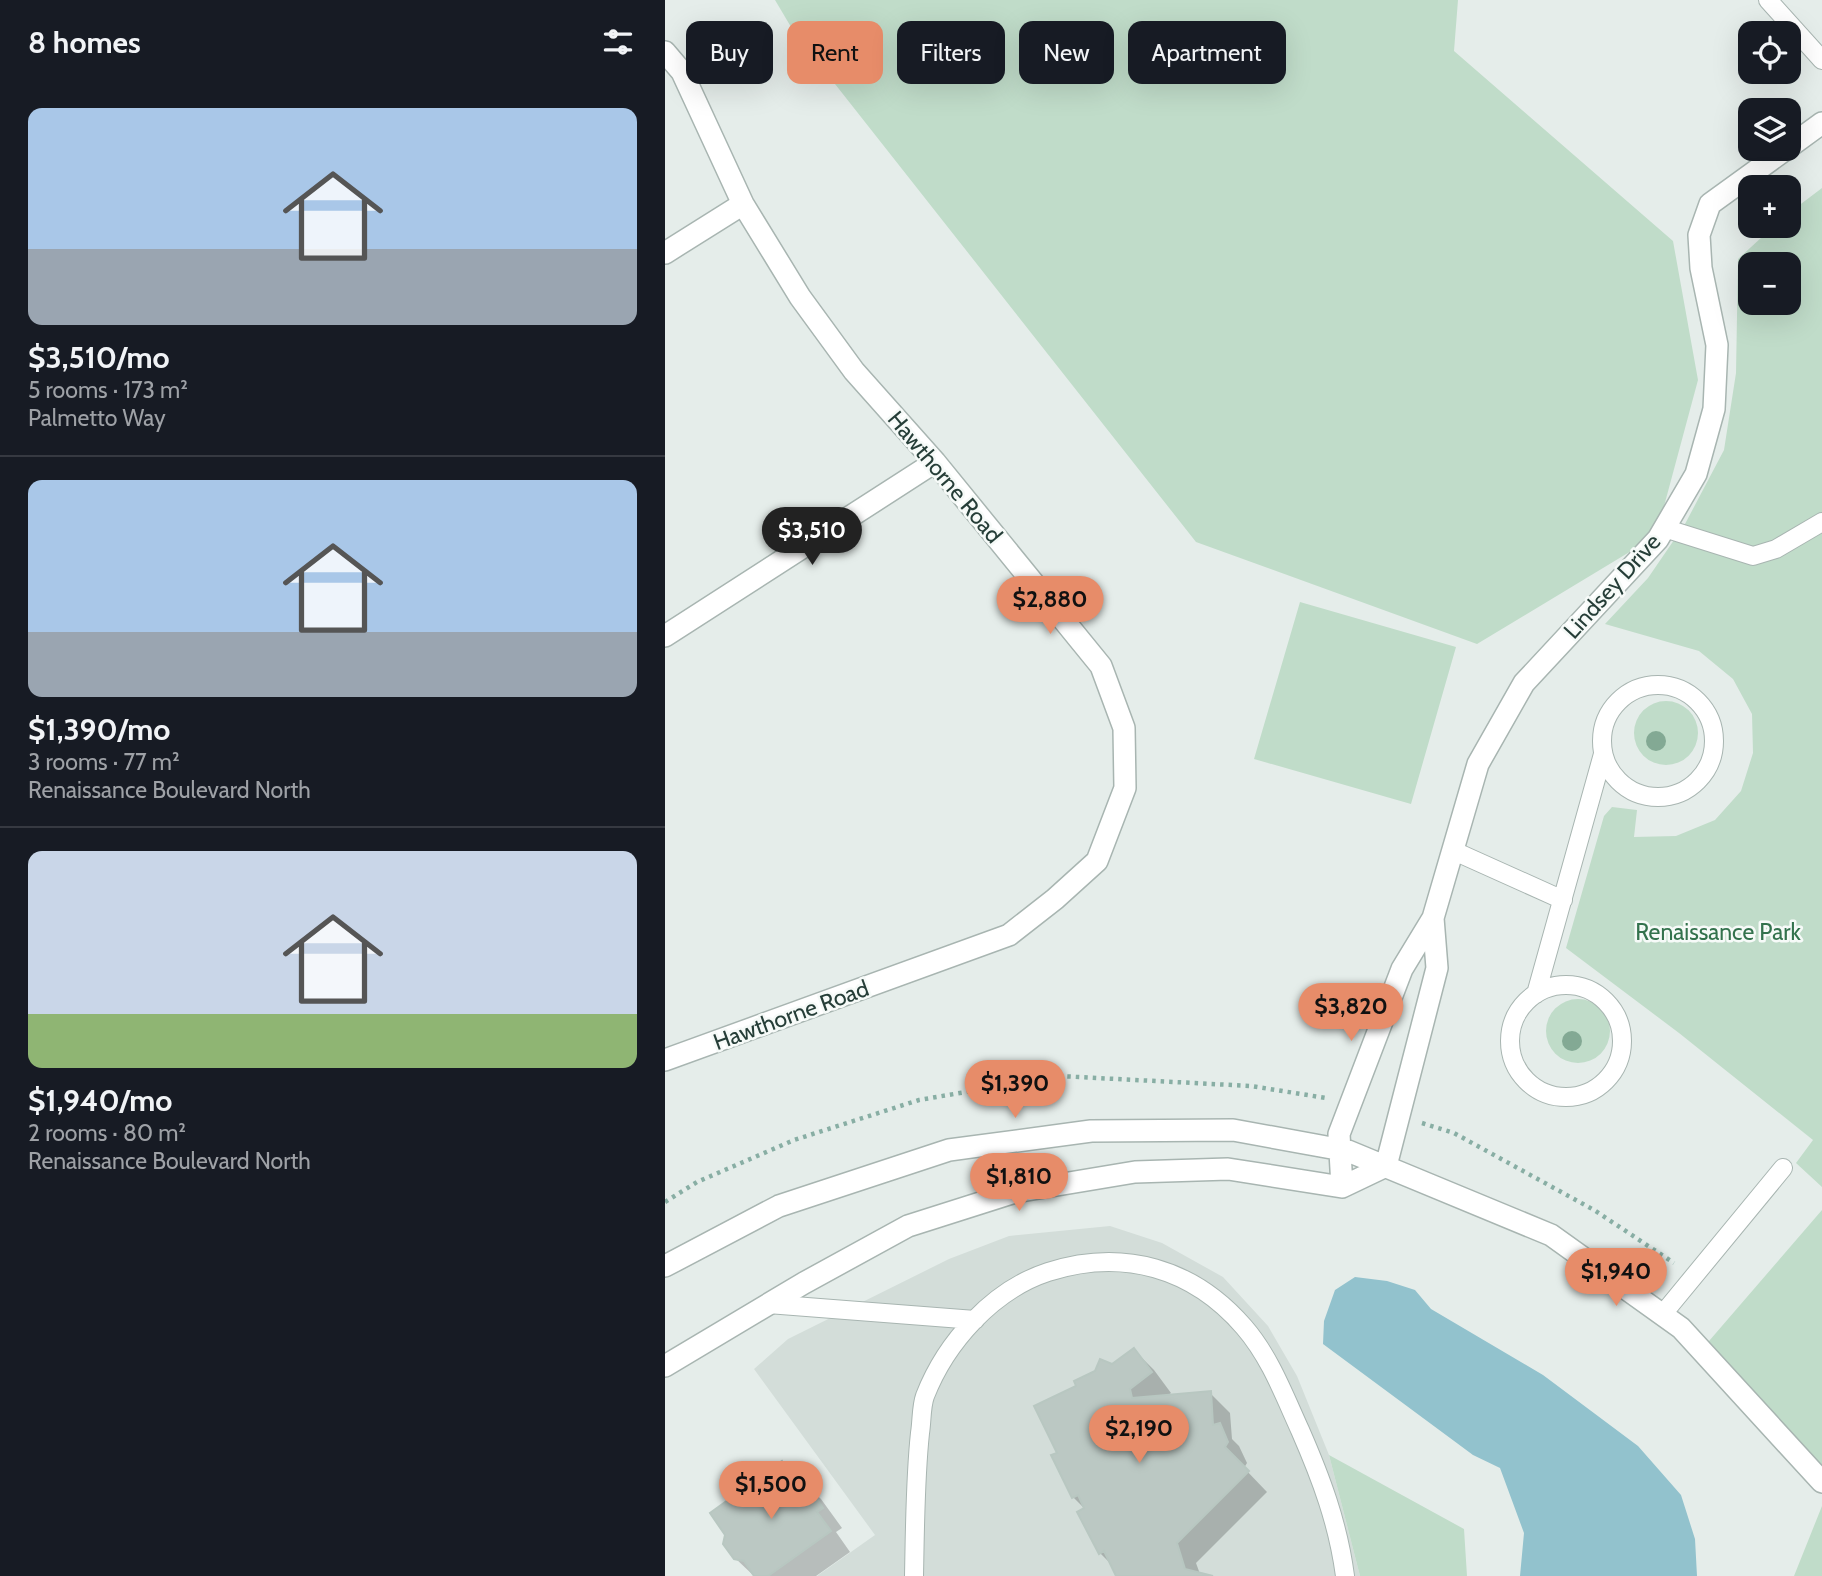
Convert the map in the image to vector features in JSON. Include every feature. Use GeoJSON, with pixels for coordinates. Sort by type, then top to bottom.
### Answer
{"type":"FeatureCollection","features":[{"type":"Feature","properties":{"kind":"street","name":"Hawthorne Road"},"geometry":{"type":"LineString","coordinates":[[665,52],[682,72],[743,204],[800,297],[854,371],[935,463],[1101,666],[1124,728],[1125,788],[1097,861],[1009,935],[665,1060]]}},
{"type":"Feature","properties":{"kind":"street","name":"Lindsey Drive"},"geometry":{"type":"LineString","coordinates":[[1801,138],[1822,123]]}},
{"type":"Feature","properties":{"kind":"street","name":"Lindsey Drive"},"geometry":{"type":"LineString","coordinates":[[1342,1187],[1339,1135],[1402,969],[1433,918],[1478,764],[1524,683],[1658,540],[1696,474],[1714,409],[1717,345],[1701,268],[1699,235],[1710,204],[1769,161]]}},
{"type":"Feature","properties":{"kind":"street"},"geometry":{"type":"LineString","coordinates":[[665,253],[743,204]]}},
{"type":"Feature","properties":{"kind":"street"},"geometry":{"type":"LineString","coordinates":[[665,636],[935,463]]}},
{"type":"Feature","properties":{"kind":"street","name":"Lindsey Drive"},"geometry":{"type":"LineString","coordinates":[[1386,1166],[1437,968],[1433,918]]}},
{"type":"Feature","properties":{"kind":"street"},"geometry":{"type":"LineString","coordinates":[[665,1266],[779,1206],[949,1150],[1091,1131],[1220,1130],[1340,1149],[1551,1235],[1681,1328],[1822,1482]]}},
{"type":"Feature","properties":{"kind":"street"},"geometry":{"type":"LineString","coordinates":[[665,1366],[768,1304],[908,1226],[1015,1192],[1135,1172],[1228,1168],[1342,1187],[1386,1166]]}},
{"type":"Feature","properties":{"kind":"lane"},"geometry":{"type":"LineString","coordinates":[[1767,0],[1822,60]]}},
{"type":"Feature","properties":{"kind":"lane"},"geometry":{"type":"LineString","coordinates":[[1664,528],[1753,556],[1776,549],[1822,522]]}},
{"type":"Feature","properties":{"kind":"lane"},"geometry":{"type":"LineString","coordinates":[[1536,994],[1556,986],[1575,985],[1594,992],[1608,1004],[1618,1020],[1623,1039],[1620,1058],[1611,1075],[1598,1088],[1582,1096],[1564,1098],[1531,1086],[1519,1072],[1511,1056],[1510,1038],[1514,1020],[1523,1005],[1536,994],[1603,754],[1601,738],[1605,720],[1615,704],[1630,692],[1647,686],[1667,685],[1685,691],[1700,704],[1710,720],[1714,739],[1711,758],[1703,775],[1689,788],[1673,795],[1656,798],[1638,794],[1622,786],[1610,772],[1603,754]]}},
{"type":"Feature","properties":{"kind":"lane"},"geometry":{"type":"LineString","coordinates":[[1454,851],[1563,900]]}},
{"type":"Feature","properties":{"kind":"lane"},"geometry":{"type":"LineString","coordinates":[[1662,1315],[1783,1168]]}},
{"type":"Feature","properties":{"kind":"lane"},"geometry":{"type":"LineString","coordinates":[[914,1576],[918,1457],[924,1398],[946,1356],[975,1320],[1011,1289],[1032,1278],[1077,1263],[1131,1262],[1157,1268],[1205,1291],[1245,1328],[1274,1372],[1324,1485],[1345,1576]]}},
{"type":"Feature","properties":{"kind":"lane"},"geometry":{"type":"LineString","coordinates":[[768,1304],[975,1320]]}},
{"type":"Feature","properties":{"kind":"shaded area"},"geometry":{"type":"Polygon","coordinates":[[[1110,1226],[1162,1243],[1223,1277],[1268,1326],[1297,1376],[1329,1455],[1360,1576],[817,1576],[875,1535],[754,1369],[788,1339],[949,1259],[1009,1236],[1110,1226]]]}},
{"type":"Feature","properties":{"kind":"green space"},"geometry":{"type":"Polygon","coordinates":[[[775,0],[1458,0],[1454,51],[1673,241],[1698,380],[1656,536],[1477,644],[1196,542],[835,84],[883,84],[883,21],[787,21],[775,0]]]}},
{"type":"Feature","properties":{"kind":"green space","name":"Renaissance Park"},"geometry":{"type":"Polygon","coordinates":[[[1822,188],[1822,1187],[1796,1163],[1813,1140],[1679,1033],[1566,948],[1604,816],[1612,807],[1637,810],[1634,837],[1676,836],[1715,820],[1741,791],[1753,753],[1752,714],[1733,679],[1699,651],[1605,624],[1648,578],[1685,524],[1724,450],[1736,373],[1738,259],[1738,315],[1801,315],[1801,252],[1746,252],[1761,238],[1801,238],[1801,204],[1822,188]]]}},
{"type":"Feature","properties":{"kind":"green space"},"geometry":{"type":"Polygon","coordinates":[[[1300,602],[1456,647],[1411,804],[1254,759],[1300,602]]]}},
{"type":"Feature","properties":{"kind":"green space"},"geometry":{"type":"Polygon","coordinates":[[[1660,701],[1672,701],[1689,710],[1696,721],[1696,745],[1689,756],[1672,765],[1660,765],[1648,760],[1639,751],[1634,739],[1634,727],[1639,715],[1648,706],[1660,701]]]}},
{"type":"Feature","properties":{"kind":"green space"},"geometry":{"type":"Polygon","coordinates":[[[1572,999],[1584,999],[1601,1008],[1608,1019],[1608,1043],[1601,1054],[1584,1063],[1572,1063],[1560,1058],[1551,1049],[1546,1037],[1546,1025],[1551,1013],[1560,1004],[1572,999]]]}},
{"type":"Feature","properties":{"kind":"green space"},"geometry":{"type":"Polygon","coordinates":[[[1822,1210],[1822,1468],[1703,1348],[1822,1210]]]}},
{"type":"Feature","properties":{"kind":"green space"},"geometry":{"type":"Polygon","coordinates":[[[1329,1455],[1464,1529],[1467,1576],[1360,1576],[1329,1455]]]}},
{"type":"Feature","properties":{"kind":"green space"},"geometry":{"type":"Polygon","coordinates":[[[1822,1506],[1822,1576],[1794,1576],[1822,1506]]]}},
{"type":"Feature","properties":{"kind":"water"},"geometry":{"type":"Polygon","coordinates":[[[1355,1277],[1387,1281],[1415,1290],[1431,1309],[1543,1375],[1638,1446],[1681,1495],[1695,1539],[1697,1576],[1520,1576],[1524,1533],[1500,1468],[1473,1455],[1323,1344],[1324,1321],[1335,1290],[1355,1277]]]}},
{"type":"Feature","properties":{"kind":"building"},"geometry":{"type":"Polygon","coordinates":[[[1134,1348],[1152,1372],[1130,1389],[1132,1398],[1211,1391],[1213,1425],[1220,1423],[1228,1442],[1225,1447],[1249,1471],[1177,1543],[1185,1569],[1213,1576],[1116,1576],[1104,1551],[1099,1554],[1077,1512],[1084,1508],[1078,1495],[1072,1498],[1051,1455],[1057,1453],[1034,1406],[1076,1386],[1074,1381],[1095,1371],[1100,1359],[1112,1364],[1134,1348]]]}},
{"type":"Feature","properties":{"kind":"building"},"geometry":{"type":"Polygon","coordinates":[[[782,1461],[796,1481],[802,1477],[823,1508],[817,1512],[831,1531],[768,1576],[754,1576],[744,1561],[734,1559],[723,1544],[725,1535],[710,1513],[782,1461]]]}}]}
